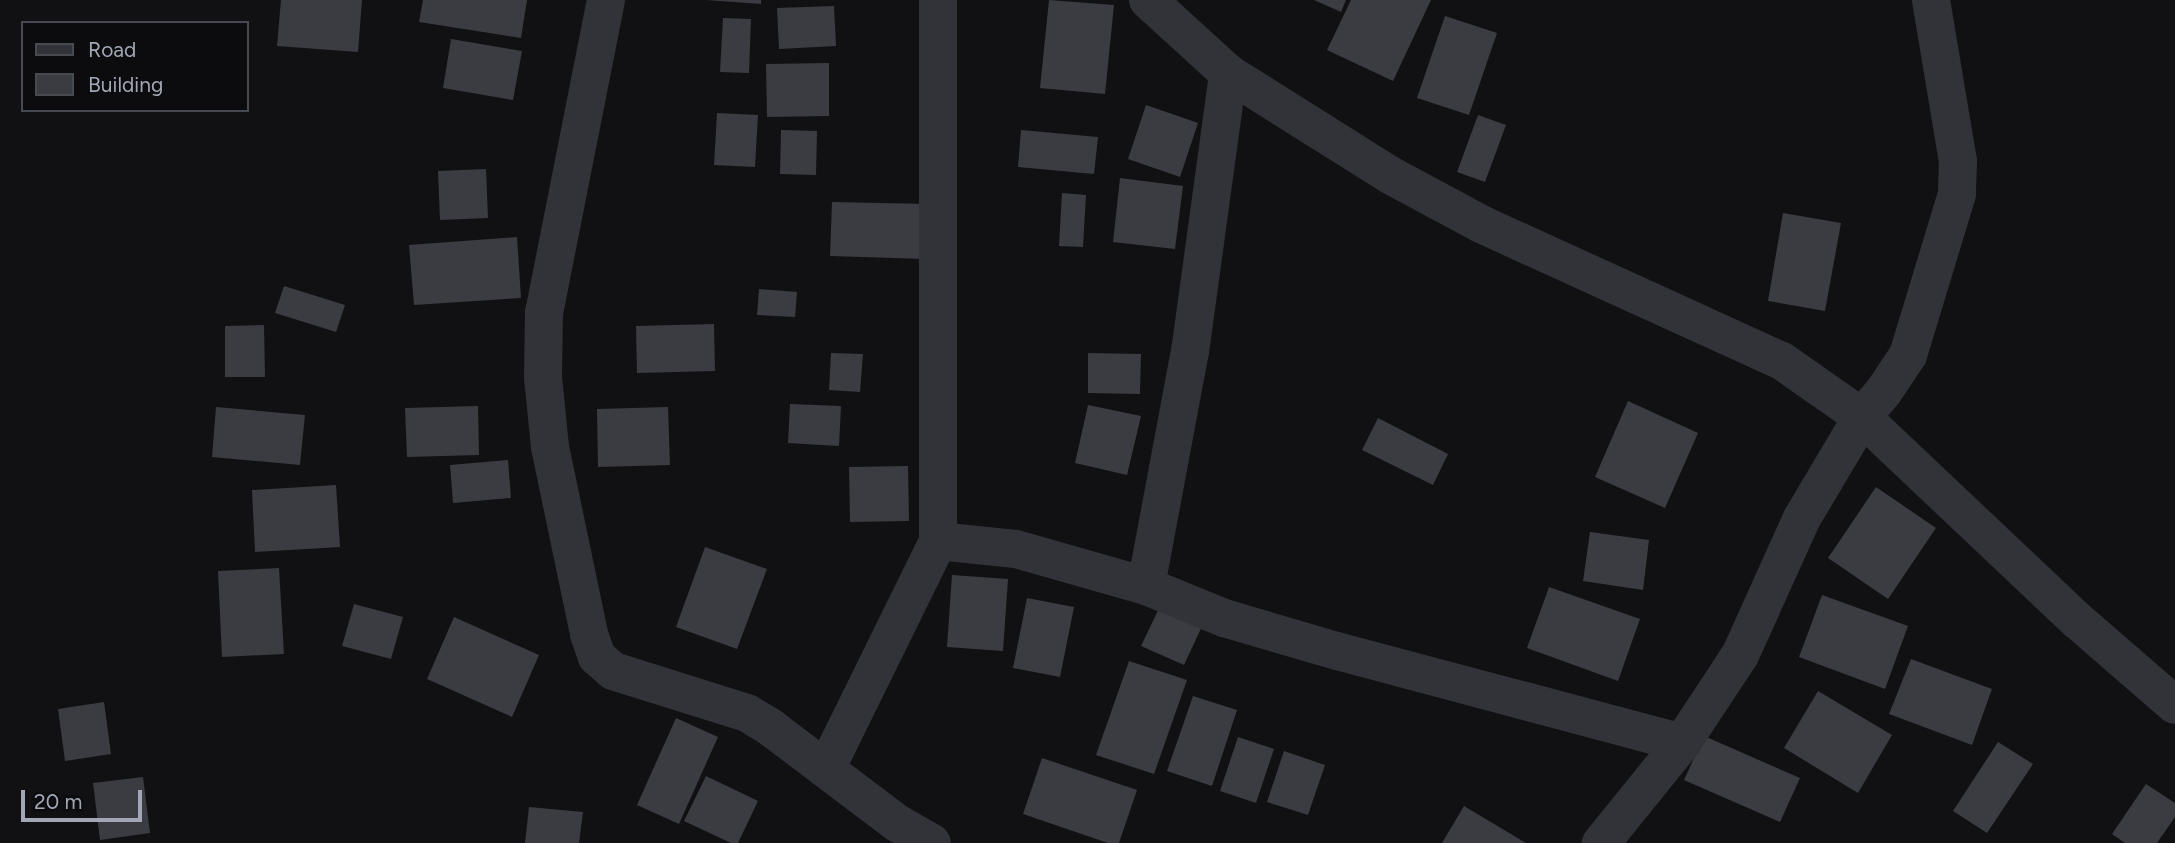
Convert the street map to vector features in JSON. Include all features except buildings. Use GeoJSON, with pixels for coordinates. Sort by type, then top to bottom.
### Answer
{"type":"FeatureCollection","features":[{"type":"Feature","properties":{"kind":"street"},"geometry":{"type":"LineString","coordinates":[[606,0],[544,312],[543,377],[550,447],[589,634],[597,657],[613,671],[747,713],[897,823],[932,843]]}},
{"type":"Feature","properties":{"kind":"street"},"geometry":{"type":"LineString","coordinates":[[826,769],[938,541],[939,0]]}},
{"type":"Feature","properties":{"kind":"street"},"geometry":{"type":"LineString","coordinates":[[1148,0],[1228,73],[1315,129],[1469,218],[1782,361],[1862,417],[2078,621],[2175,705]]}},
{"type":"Feature","properties":{"kind":"street"},"geometry":{"type":"LineString","coordinates":[[1601,843],[1682,743],[1740,655],[1802,518],[1862,417],[1884,391],[1908,355],[1957,194],[1958,161],[1931,0]]}},
{"type":"Feature","properties":{"kind":"street"},"geometry":{"type":"LineString","coordinates":[[1146,586],[1190,352],[1228,73]]}},
{"type":"Feature","properties":{"kind":"street"},"geometry":{"type":"LineString","coordinates":[[938,541],[1016,549],[1146,586],[1224,618],[1337,651],[1682,743]]}}]}
